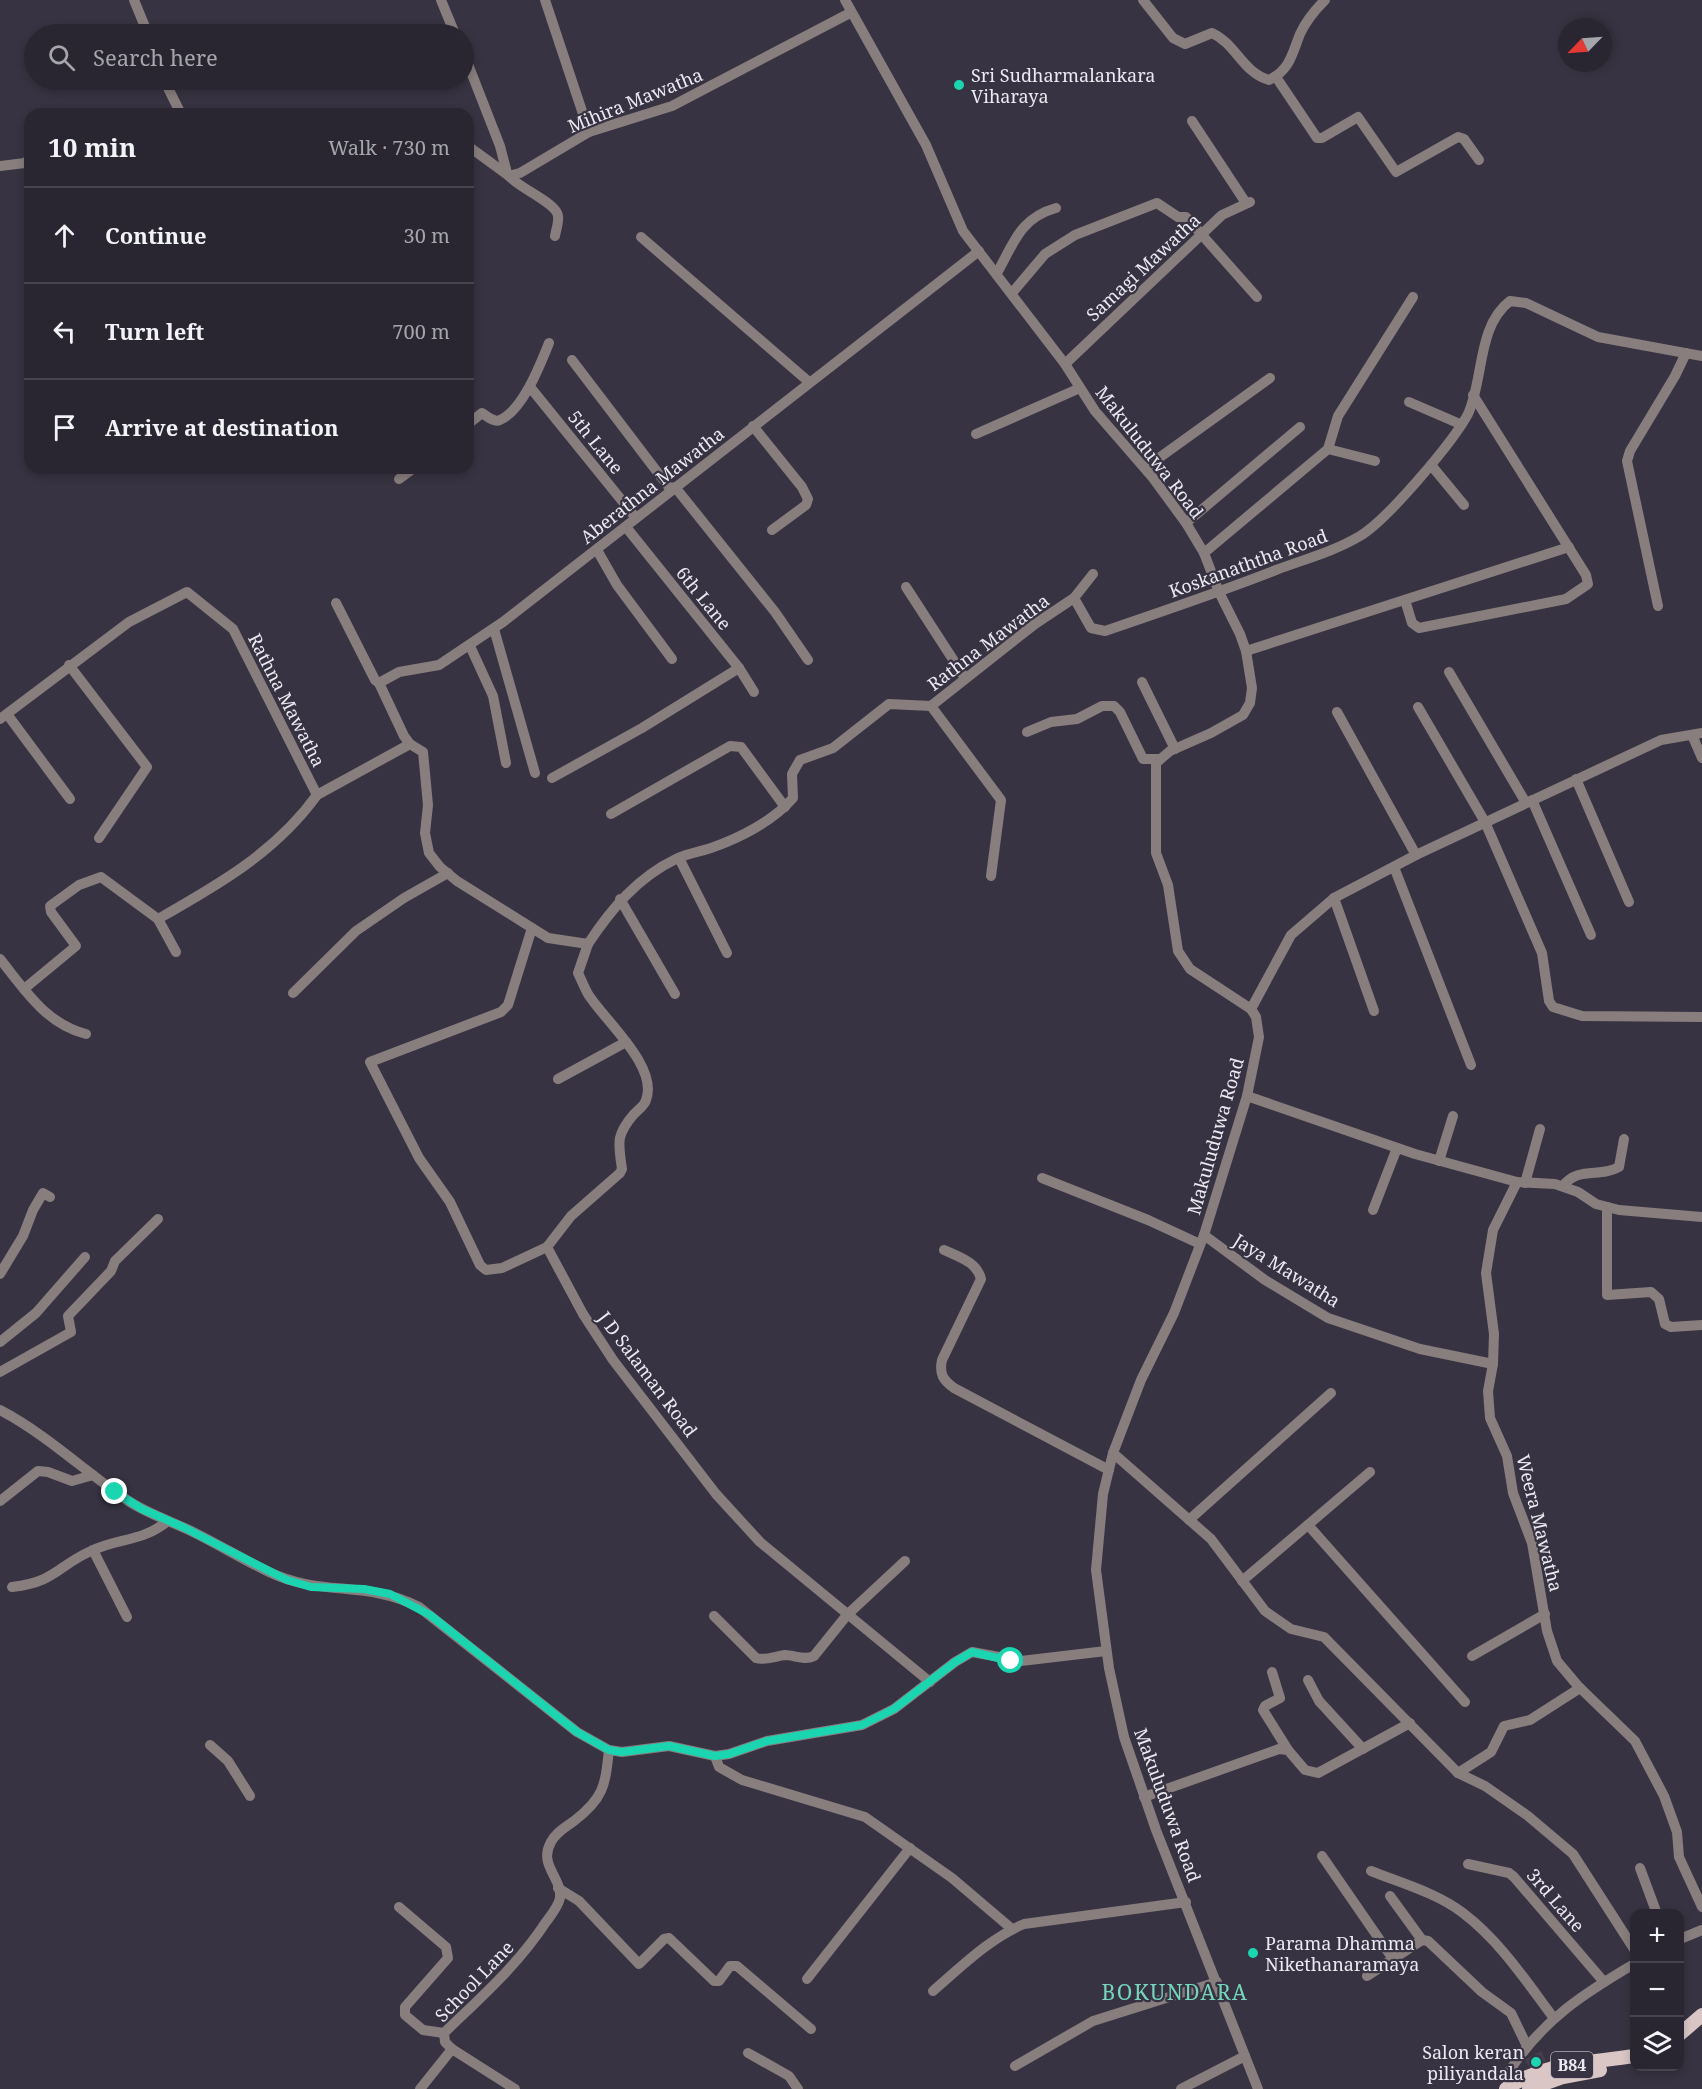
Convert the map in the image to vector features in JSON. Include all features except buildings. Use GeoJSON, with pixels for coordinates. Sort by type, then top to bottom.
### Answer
{"type":"FeatureCollection","features":[{"type":"Feature","properties":{"kind":"main road"},"geometry":{"type":"LineString","coordinates":[[1684,2031],[1702,2015]]}},
{"type":"Feature","properties":{"kind":"main road"},"geometry":{"type":"LineString","coordinates":[[1684,2042],[1702,2027]]}},
{"type":"Feature","properties":{"kind":"main road","name":"B84"},"geometry":{"type":"LineString","coordinates":[[1511,2087],[1559,2066],[1630,2057]]}},
{"type":"Feature","properties":{"kind":"main road","name":"B84"},"geometry":{"type":"LineString","coordinates":[[1529,2089],[1563,2077],[1630,2065]]}},
{"type":"Feature","properties":{"kind":"street"},"geometry":{"type":"LineString","coordinates":[[134,0],[144,24]]}},
{"type":"Feature","properties":{"kind":"street"},"geometry":{"type":"LineString","coordinates":[[441,0],[451,24]]}},
{"type":"Feature","properties":{"kind":"street"},"geometry":{"type":"LineString","coordinates":[[545,0],[589,132]]}},
{"type":"Feature","properties":{"kind":"street","name":"Makuluduwa Road"},"geometry":{"type":"LineString","coordinates":[[845,0],[850,13],[926,145],[952,211],[979,251],[1065,364],[1095,411],[1145,468],[1186,523],[1204,553],[1246,651],[1252,688],[1250,703],[1243,714],[1159,759]]}},
{"type":"Feature","properties":{"kind":"street"},"geometry":{"type":"LineString","coordinates":[[1143,0],[1173,38],[1181,44],[1212,33],[1221,38],[1258,77],[1269,80],[1276,77],[1292,60],[1300,33],[1312,13],[1325,0]]}},
{"type":"Feature","properties":{"kind":"street","name":"Mihira Mawatha"},"geometry":{"type":"LineString","coordinates":[[508,174],[520,173],[589,132],[672,106],[850,13]]}},
{"type":"Feature","properties":{"kind":"street"},"geometry":{"type":"LineString","coordinates":[[1276,77],[1317,138],[1322,138],[1358,117],[1396,172],[1458,137],[1464,139],[1479,160]]}},
{"type":"Feature","properties":{"kind":"street"},"geometry":{"type":"LineString","coordinates":[[474,80],[500,146],[508,174]]}},
{"type":"Feature","properties":{"kind":"street"},"geometry":{"type":"LineString","coordinates":[[169,90],[178,108]]}},
{"type":"Feature","properties":{"kind":"street","name":"Samagi Mawatha"},"geometry":{"type":"LineString","coordinates":[[1065,364],[1222,215],[1248,203],[1192,121]]}},
{"type":"Feature","properties":{"kind":"street"},"geometry":{"type":"LineString","coordinates":[[474,150],[508,174],[518,186],[554,207],[558,215],[555,236]]}},
{"type":"Feature","properties":{"kind":"street"},"geometry":{"type":"LineString","coordinates":[[0,166],[24,164]]}},
{"type":"Feature","properties":{"kind":"street"},"geometry":{"type":"LineString","coordinates":[[1012,293],[1045,254],[1075,236],[1153,204],[1161,204],[1174,215],[1186,218],[1257,297]]}},
{"type":"Feature","properties":{"kind":"street"},"geometry":{"type":"LineString","coordinates":[[997,273],[1028,221],[1039,213],[1056,208]]}},
{"type":"Feature","properties":{"kind":"street"},"geometry":{"type":"LineString","coordinates":[[641,237],[809,382]]}},
{"type":"Feature","properties":{"kind":"street","name":"Aberathna Mawatha"},"geometry":{"type":"LineString","coordinates":[[379,683],[399,672],[439,665],[494,629],[979,251]]}},
{"type":"Feature","properties":{"kind":"street"},"geometry":{"type":"LineString","coordinates":[[1204,553],[1328,449],[1338,416],[1413,297]]}},
{"type":"Feature","properties":{"kind":"street","name":"Koskanaththa Road"},"geometry":{"type":"LineString","coordinates":[[1074,598],[1084,620],[1098,631],[1322,556],[1361,536],[1375,525],[1431,465],[1467,414],[1489,335],[1499,309],[1510,301],[1526,303],[1598,337],[1702,356]]}},
{"type":"Feature","properties":{"kind":"street"},"geometry":{"type":"LineString","coordinates":[[474,419],[482,413],[495,420],[500,420],[530,387],[549,343]]}},
{"type":"Feature","properties":{"kind":"street"},"geometry":{"type":"LineString","coordinates":[[1658,606],[1627,461],[1630,451],[1675,376],[1686,353]]}},
{"type":"Feature","properties":{"kind":"street"},"geometry":{"type":"LineString","coordinates":[[572,360],[673,489],[775,612],[808,660]]}},
{"type":"Feature","properties":{"kind":"street"},"geometry":{"type":"LineString","coordinates":[[1145,468],[1270,378]]}},
{"type":"Feature","properties":{"kind":"street","name":"5th Lane"},"geometry":{"type":"LineString","coordinates":[[530,387],[636,518]]}},
{"type":"Feature","properties":{"kind":"street"},"geometry":{"type":"LineString","coordinates":[[976,434],[1080,388]]}},
{"type":"Feature","properties":{"kind":"street"},"geometry":{"type":"LineString","coordinates":[[1405,600],[1412,623],[1419,628],[1566,599],[1588,584],[1586,574],[1473,395]]}},
{"type":"Feature","properties":{"kind":"street"},"geometry":{"type":"LineString","coordinates":[[1409,402],[1460,424]]}},
{"type":"Feature","properties":{"kind":"street"},"geometry":{"type":"LineString","coordinates":[[753,426],[802,487],[808,499],[806,505],[772,530]]}},
{"type":"Feature","properties":{"kind":"street"},"geometry":{"type":"LineString","coordinates":[[1186,523],[1300,427]]}},
{"type":"Feature","properties":{"kind":"street"},"geometry":{"type":"LineString","coordinates":[[1328,449],[1376,461]]}},
{"type":"Feature","properties":{"kind":"street"},"geometry":{"type":"LineString","coordinates":[[1431,465],[1464,505]]}},
{"type":"Feature","properties":{"kind":"street"},"geometry":{"type":"LineString","coordinates":[[399,479],[406,474]]}},
{"type":"Feature","properties":{"kind":"street","name":"6th Lane"},"geometry":{"type":"LineString","coordinates":[[626,527],[739,668],[754,692]]}},
{"type":"Feature","properties":{"kind":"street"},"geometry":{"type":"LineString","coordinates":[[1246,651],[1569,547]]}},
{"type":"Feature","properties":{"kind":"street"},"geometry":{"type":"LineString","coordinates":[[597,550],[617,585],[672,659]]}},
{"type":"Feature","properties":{"kind":"street","name":"Rathna Mawatha"},"geometry":{"type":"LineString","coordinates":[[785,807],[793,798],[792,774],[800,760],[833,748],[889,704],[932,705],[1035,624],[1074,598],[1093,574]]}},
{"type":"Feature","properties":{"kind":"street"},"geometry":{"type":"LineString","coordinates":[[906,587],[965,678]]}},
{"type":"Feature","properties":{"kind":"street","name":"Rathna Mawatha"},"geometry":{"type":"LineString","coordinates":[[3,717],[129,622],[187,592],[233,629],[317,795],[297,822],[231,877],[158,919]]}},
{"type":"Feature","properties":{"kind":"street"},"geometry":{"type":"LineString","coordinates":[[336,603],[407,740],[423,752],[426,764],[425,834],[429,853],[448,873],[548,938],[588,944]]}},
{"type":"Feature","properties":{"kind":"street"},"geometry":{"type":"LineString","coordinates":[[494,629],[536,773]]}},
{"type":"Feature","properties":{"kind":"street"},"geometry":{"type":"LineString","coordinates":[[470,646],[493,696],[506,763]]}},
{"type":"Feature","properties":{"kind":"street"},"geometry":{"type":"LineString","coordinates":[[69,665],[147,767],[99,838]]}},
{"type":"Feature","properties":{"kind":"street"},"geometry":{"type":"LineString","coordinates":[[552,778],[642,728],[739,668]]}},
{"type":"Feature","properties":{"kind":"street"},"geometry":{"type":"LineString","coordinates":[[1449,672],[1529,801],[1591,935]]}},
{"type":"Feature","properties":{"kind":"street"},"geometry":{"type":"LineString","coordinates":[[1142,682],[1175,749]]}},
{"type":"Feature","properties":{"kind":"street"},"geometry":{"type":"LineString","coordinates":[[932,705],[1001,800],[991,876]]}},
{"type":"Feature","properties":{"kind":"street"},"geometry":{"type":"LineString","coordinates":[[1027,732],[1051,722],[1077,718],[1102,706],[1114,706],[1120,712],[1143,759],[1159,759],[1155,768],[1156,853],[1168,885],[1178,951],[1190,969],[1251,1009],[1292,935],[1334,898],[1416,855],[1661,740],[1697,734],[1702,758]]}},
{"type":"Feature","properties":{"kind":"street"},"geometry":{"type":"LineString","coordinates":[[1418,707],[1485,822],[1542,953],[1549,1001],[1553,1007],[1582,1016],[1702,1017]]}},
{"type":"Feature","properties":{"kind":"street"},"geometry":{"type":"LineString","coordinates":[[1337,712],[1416,855]]}},
{"type":"Feature","properties":{"kind":"street"},"geometry":{"type":"LineString","coordinates":[[3,717],[70,799]]}},
{"type":"Feature","properties":{"kind":"street"},"geometry":{"type":"LineString","coordinates":[[317,795],[407,740]]}},
{"type":"Feature","properties":{"kind":"street"},"geometry":{"type":"LineString","coordinates":[[532,928],[508,1005],[501,1012],[370,1062],[419,1158],[450,1202],[480,1265],[486,1270],[502,1268],[547,1247],[571,1216],[615,1178],[622,1169],[618,1139],[622,1128],[646,1101],[648,1085],[642,1068],[626,1042],[588,994],[578,972],[588,944],[620,899],[666,864],[737,839],[785,807],[741,747],[730,746],[611,814]]}},
{"type":"Feature","properties":{"kind":"street"},"geometry":{"type":"LineString","coordinates":[[1576,779],[1629,902]]}},
{"type":"Feature","properties":{"kind":"street"},"geometry":{"type":"LineString","coordinates":[[679,858],[726,954]]}},
{"type":"Feature","properties":{"kind":"street"},"geometry":{"type":"LineString","coordinates":[[1394,867],[1472,1065]]}},
{"type":"Feature","properties":{"kind":"street"},"geometry":{"type":"LineString","coordinates":[[293,993],[356,931],[404,898],[448,873]]}},
{"type":"Feature","properties":{"kind":"street"},"geometry":{"type":"LineString","coordinates":[[24,989],[74,950],[76,946],[51,912],[50,906],[80,885],[101,877],[158,919],[176,952]]}},
{"type":"Feature","properties":{"kind":"street"},"geometry":{"type":"LineString","coordinates":[[1334,898],[1374,1011]]}},
{"type":"Feature","properties":{"kind":"street"},"geometry":{"type":"LineString","coordinates":[[620,899],[675,994]]}},
{"type":"Feature","properties":{"kind":"street"},"geometry":{"type":"LineString","coordinates":[[0,959],[46,1016],[74,1031],[87,1034]]}},
{"type":"Feature","properties":{"kind":"street","name":"Makuluduwa Road"},"geometry":{"type":"LineString","coordinates":[[1251,1009],[1258,1024],[1259,1037],[1247,1096],[1202,1240],[1174,1313],[1141,1380],[1113,1453],[1099,1524],[1096,1570],[1106,1650],[1124,1737],[1144,1797],[1258,2089]]}},
{"type":"Feature","properties":{"kind":"street"},"geometry":{"type":"LineString","coordinates":[[558,1079],[626,1042]]}},
{"type":"Feature","properties":{"kind":"street"},"geometry":{"type":"LineString","coordinates":[[1247,1096],[1439,1161],[1521,1182],[1563,1186],[1596,1204],[1702,1217]]}},
{"type":"Feature","properties":{"kind":"street"},"geometry":{"type":"LineString","coordinates":[[1439,1161],[1453,1116]]}},
{"type":"Feature","properties":{"kind":"street","name":"Weera Mawatha"},"geometry":{"type":"LineString","coordinates":[[1540,1129],[1521,1182],[1493,1230],[1486,1273],[1494,1334],[1494,1364],[1488,1390],[1490,1419],[1507,1456],[1512,1493],[1532,1543],[1547,1631],[1557,1661],[1580,1688],[1635,1741],[1664,1796],[1677,1832],[1679,1857],[1702,1907]]}},
{"type":"Feature","properties":{"kind":"street"},"geometry":{"type":"LineString","coordinates":[[1563,1186],[1569,1178],[1576,1174],[1619,1167],[1624,1139]]}},
{"type":"Feature","properties":{"kind":"street"},"geometry":{"type":"LineString","coordinates":[[1373,1210],[1397,1148]]}},
{"type":"Feature","properties":{"kind":"street","name":"Jaya Mawatha"},"geometry":{"type":"LineString","coordinates":[[1042,1178],[1202,1240],[1328,1318],[1420,1349],[1494,1364]]}},
{"type":"Feature","properties":{"kind":"street"},"geometry":{"type":"LineString","coordinates":[[0,1274],[23,1236],[33,1210],[44,1193],[50,1197]]}},
{"type":"Feature","properties":{"kind":"street"},"geometry":{"type":"LineString","coordinates":[[1608,1207],[1607,1295],[1651,1292],[1659,1299],[1665,1324],[1671,1327],[1702,1325]]}},
{"type":"Feature","properties":{"kind":"street"},"geometry":{"type":"LineString","coordinates":[[0,1372],[71,1332],[68,1316],[111,1271],[115,1261],[158,1219]]}},
{"type":"Feature","properties":{"kind":"street","name":"J D Salaman Road"},"geometry":{"type":"LineString","coordinates":[[547,1247],[583,1314],[613,1360],[716,1494],[760,1542],[847,1616],[930,1682]]}},
{"type":"Feature","properties":{"kind":"street"},"geometry":{"type":"LineString","coordinates":[[944,1250],[970,1263],[976,1268],[981,1279],[942,1360],[940,1367],[943,1379],[954,1388],[1108,1470]]}},
{"type":"Feature","properties":{"kind":"street"},"geometry":{"type":"LineString","coordinates":[[0,1342],[36,1313],[85,1257]]}},
{"type":"Feature","properties":{"kind":"street"},"geometry":{"type":"LineString","coordinates":[[1189,1520],[1331,1393]]}},
{"type":"Feature","properties":{"kind":"street"},"geometry":{"type":"LineString","coordinates":[[0,1410],[128,1501],[299,1585],[364,1589],[404,1600],[430,1615],[577,1732],[609,1750],[631,1752],[669,1746],[715,1756],[729,1754],[767,1741],[862,1725],[894,1709],[955,1662],[972,1652],[1021,1661],[1106,1650]]}},
{"type":"Feature","properties":{"kind":"street"},"geometry":{"type":"LineString","coordinates":[[1113,1453],[1211,1539],[1264,1611],[1291,1629],[1324,1637],[1349,1666],[1410,1723],[1458,1773],[1485,1786],[1528,1816],[1573,1854],[1630,1941]]}},
{"type":"Feature","properties":{"kind":"street"},"geometry":{"type":"LineString","coordinates":[[0,1501],[38,1471],[48,1472],[72,1481],[93,1475]]}},
{"type":"Feature","properties":{"kind":"street"},"geometry":{"type":"LineString","coordinates":[[1242,1581],[1370,1472]]}},
{"type":"Feature","properties":{"kind":"street"},"geometry":{"type":"LineString","coordinates":[[12,1587],[37,1584],[49,1579],[93,1550],[147,1536],[168,1521]]}},
{"type":"Feature","properties":{"kind":"street"},"geometry":{"type":"LineString","coordinates":[[1308,1525],[1465,1702]]}},
{"type":"Feature","properties":{"kind":"street"},"geometry":{"type":"LineString","coordinates":[[93,1550],[127,1617]]}},
{"type":"Feature","properties":{"kind":"street"},"geometry":{"type":"LineString","coordinates":[[714,1616],[750,1654],[761,1660],[788,1655],[808,1659],[814,1656],[847,1616],[905,1561]]}},
{"type":"Feature","properties":{"kind":"street"},"geometry":{"type":"LineString","coordinates":[[1472,1656],[1545,1614]]}},
{"type":"Feature","properties":{"kind":"street"},"geometry":{"type":"LineString","coordinates":[[1272,1672],[1280,1698],[1265,1706],[1263,1710],[1288,1750],[1305,1770],[1313,1773],[1410,1723]]}},
{"type":"Feature","properties":{"kind":"street"},"geometry":{"type":"LineString","coordinates":[[1308,1680],[1319,1701],[1363,1749]]}},
{"type":"Feature","properties":{"kind":"street"},"geometry":{"type":"LineString","coordinates":[[1458,1773],[1491,1752],[1504,1726],[1530,1720],[1580,1688]]}},
{"type":"Feature","properties":{"kind":"street"},"geometry":{"type":"LineString","coordinates":[[210,1744],[228,1761],[250,1796]]}},
{"type":"Feature","properties":{"kind":"street"},"geometry":{"type":"LineString","coordinates":[[1144,1797],[1278,1749],[1288,1750]]}},
{"type":"Feature","properties":{"kind":"street"},"geometry":{"type":"LineString","coordinates":[[609,1750],[603,1791],[597,1801],[558,1832],[550,1843],[546,1856],[558,1888],[579,1901],[639,1964],[664,1939],[669,1938],[714,1981],[719,1981],[730,1966],[737,1966],[811,2029]]}},
{"type":"Feature","properties":{"kind":"street"},"geometry":{"type":"LineString","coordinates":[[715,1756],[718,1767],[741,1780],[855,1813],[877,1824],[952,1878],[1012,1929]]}},
{"type":"Feature","properties":{"kind":"street"},"geometry":{"type":"LineString","coordinates":[[807,1979],[910,1848]]}},
{"type":"Feature","properties":{"kind":"street"},"geometry":{"type":"LineString","coordinates":[[1322,1856],[1393,1959]]}},
{"type":"Feature","properties":{"kind":"street","name":"3rd Lane"},"geometry":{"type":"LineString","coordinates":[[1468,1864],[1509,1873],[1514,1877],[1604,1982]]}},
{"type":"Feature","properties":{"kind":"street"},"geometry":{"type":"LineString","coordinates":[[1640,1868],[1655,1909]]}},
{"type":"Feature","properties":{"kind":"street"},"geometry":{"type":"LineString","coordinates":[[1371,1871],[1419,1890],[1462,1912],[1512,1963],[1553,2017]]}},
{"type":"Feature","properties":{"kind":"street","name":"School Lane"},"geometry":{"type":"LineString","coordinates":[[515,2089],[452,2049],[445,2042],[444,2033],[525,1955],[556,1907],[560,1898],[558,1888]]}},
{"type":"Feature","properties":{"kind":"street"},"geometry":{"type":"LineString","coordinates":[[1390,1896],[1422,1940],[1432,1944],[1482,1992],[1511,2013],[1527,2046]]}},
{"type":"Feature","properties":{"kind":"street"},"geometry":{"type":"LineString","coordinates":[[933,1991],[971,1958],[1012,1929],[1024,1924],[1186,1902]]}},
{"type":"Feature","properties":{"kind":"street"},"geometry":{"type":"LineString","coordinates":[[399,1906],[446,1947],[448,1953],[448,1958],[405,2007],[405,2015],[423,2030],[444,2033]]}},
{"type":"Feature","properties":{"kind":"street"},"geometry":{"type":"LineString","coordinates":[[1684,1937],[1702,1930]]}},
{"type":"Feature","properties":{"kind":"street"},"geometry":{"type":"LineString","coordinates":[[1367,1976],[1422,1940]]}},
{"type":"Feature","properties":{"kind":"street"},"geometry":{"type":"LineString","coordinates":[[1511,2087],[1510,2070],[1527,2046],[1553,2017],[1630,1967]]}},
{"type":"Feature","properties":{"kind":"street"},"geometry":{"type":"LineString","coordinates":[[1015,2066],[1093,2021],[1217,1982]]}},
{"type":"Feature","properties":{"kind":"street"},"geometry":{"type":"LineString","coordinates":[[420,2089],[452,2049]]}},
{"type":"Feature","properties":{"kind":"street"},"geometry":{"type":"LineString","coordinates":[[748,2053],[789,2076],[798,2089]]}},
{"type":"Feature","properties":{"kind":"street"},"geometry":{"type":"LineString","coordinates":[[1181,2089],[1245,2056]]}},
{"type":"Feature","properties":{"kind":"shaded area"},"geometry":{"type":"Polygon","coordinates":[[[1541,2051],[1546,2061],[1534,2072],[1524,2060],[1541,2051]]]}},
{"type":"Feature","properties":{"kind":"place","name":"Sri Sudharmalankara Viharaya"},"geometry":{"type":"Point","coordinates":[959,85]}},
{"type":"Feature","properties":{"kind":"place","name":"Parama Dhamma Nikethanaramaya"},"geometry":{"type":"Point","coordinates":[1253,1953]}},
{"type":"Feature","properties":{"kind":"place","name":"Salon keran piliyandala"},"geometry":{"type":"Point","coordinates":[1536,2062]}},
{"type":"Feature","properties":{"kind":"district","name":"BOKUNDARA"},"geometry":{"type":"Point","coordinates":[1175,1992]}},
{"type":"Feature","properties":{"kind":"route"},"geometry":{"type":"LineString","coordinates":[[115,1492],[142,1509],[299,1585],[364,1589],[390,1594],[419,1607],[577,1732],[609,1750],[631,1752],[669,1746],[715,1756],[729,1754],[767,1741],[862,1725],[894,1709],[965,1655],[972,1652],[983,1653],[1011,1661]]}}]}
